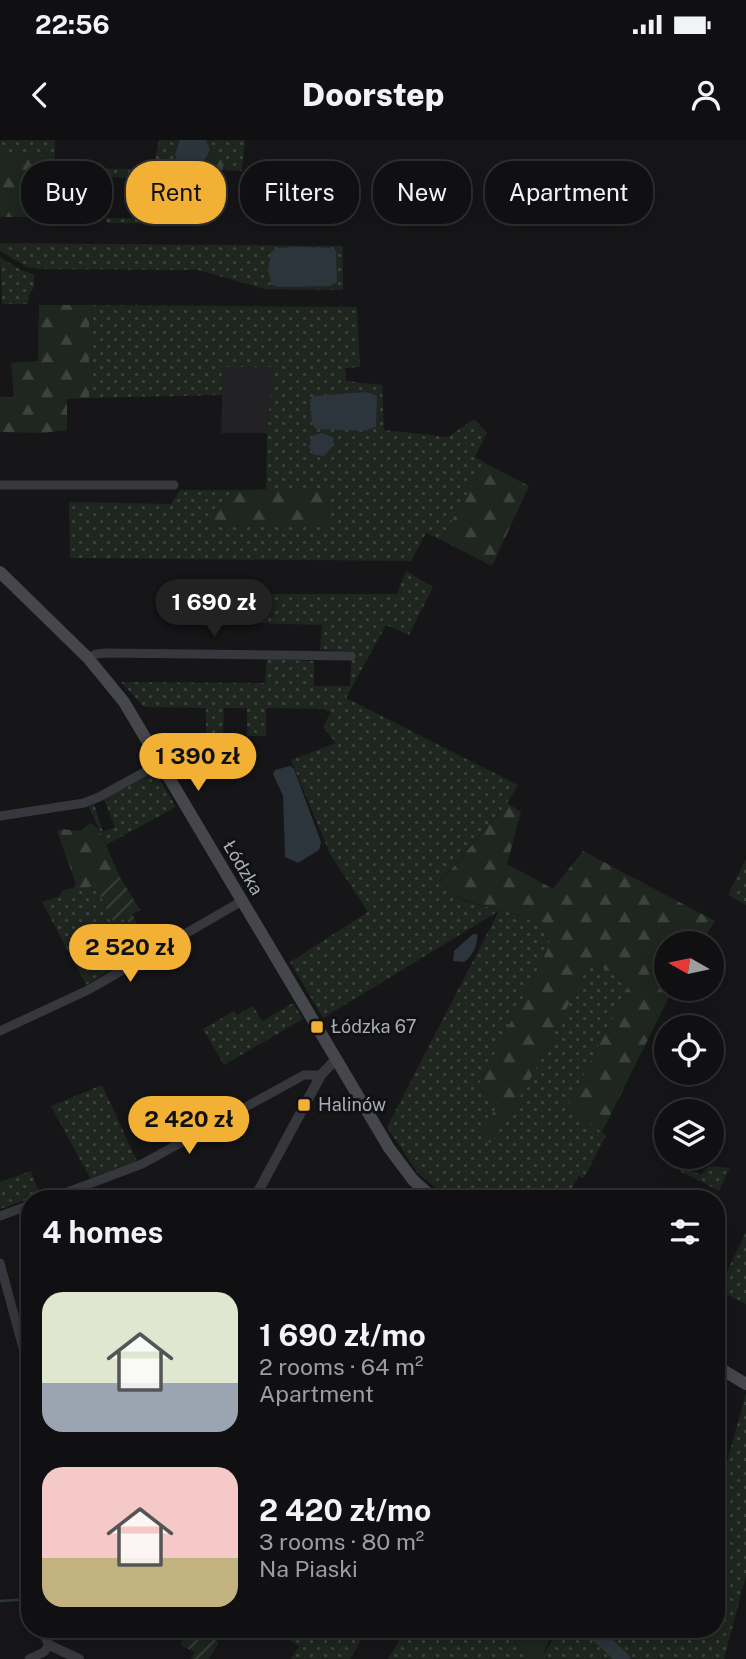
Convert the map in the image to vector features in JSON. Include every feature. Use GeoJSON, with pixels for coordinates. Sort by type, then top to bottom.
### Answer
{"type":"FeatureCollection","features":[{"type":"Feature","properties":{"kind":"main road","name":"Łódzka"},"geometry":{"type":"LineString","coordinates":[[0,572],[88,658],[124,702],[402,1167],[425,1190]]}},
{"type":"Feature","properties":{"kind":"main road"},"geometry":{"type":"LineString","coordinates":[[725,1371],[746,1384]]}},
{"type":"Feature","properties":{"kind":"street"},"geometry":{"type":"LineString","coordinates":[[0,485],[174,485]]}},
{"type":"Feature","properties":{"kind":"street"},"geometry":{"type":"LineString","coordinates":[[88,658],[106,653],[351,656]]}},
{"type":"Feature","properties":{"kind":"street"},"geometry":{"type":"LineString","coordinates":[[0,816],[84,803],[160,763]]}},
{"type":"Feature","properties":{"kind":"street"},"geometry":{"type":"LineString","coordinates":[[0,1031],[88,990],[242,901]]}},
{"type":"Feature","properties":{"kind":"street"},"geometry":{"type":"LineString","coordinates":[[259,1190],[318,1079],[336,1059]]}},
{"type":"Feature","properties":{"kind":"street"},"geometry":{"type":"LineString","coordinates":[[72,1190],[142,1164],[298,1077],[318,1079]]}},
{"type":"Feature","properties":{"kind":"street"},"geometry":{"type":"LineString","coordinates":[[0,1216],[21,1208]]}},
{"type":"Feature","properties":{"kind":"street"},"geometry":{"type":"LineString","coordinates":[[0,1263],[21,1341]]}},
{"type":"Feature","properties":{"kind":"street"},"geometry":{"type":"LineString","coordinates":[[44,1638],[47,1648]]}},
{"type":"Feature","properties":{"kind":"street"},"geometry":{"type":"LineString","coordinates":[[29,1659],[47,1648]]}},
{"type":"Feature","properties":{"kind":"street"},"geometry":{"type":"LineString","coordinates":[[47,1648],[79,1659]]}},
{"type":"Feature","properties":{"kind":"shaded area"},"geometry":{"type":"Polygon","coordinates":[[[180,140],[206,140],[210,150],[203,161],[177,161],[175,155],[180,140]]]}},
{"type":"Feature","properties":{"kind":"shaded area"},"geometry":{"type":"Polygon","coordinates":[[[278,248],[332,248],[336,251],[337,282],[330,286],[272,285],[268,271],[271,252],[278,248]]]}},
{"type":"Feature","properties":{"kind":"shaded area"},"geometry":{"type":"Polygon","coordinates":[[[223,367],[273,367],[267,433],[221,433],[223,367]]]}},
{"type":"Feature","properties":{"kind":"shaded area"},"geometry":{"type":"Polygon","coordinates":[[[367,392],[377,396],[376,427],[365,431],[316,429],[312,424],[310,400],[313,396],[367,392]]]}},
{"type":"Feature","properties":{"kind":"shaded area"},"geometry":{"type":"Polygon","coordinates":[[[322,433],[334,438],[332,447],[324,456],[314,455],[309,447],[312,436],[322,433]]]}},
{"type":"Feature","properties":{"kind":"shaded area"},"geometry":{"type":"Polygon","coordinates":[[[290,766],[294,769],[321,842],[319,850],[298,863],[285,857],[283,796],[273,774],[275,770],[290,766]]]}},
{"type":"Feature","properties":{"kind":"shaded area"},"geometry":{"type":"Polygon","coordinates":[[[473,934],[477,934],[477,941],[470,957],[464,962],[453,961],[454,951],[473,934]]]}},
{"type":"Feature","properties":{"kind":"green space"},"geometry":{"type":"Polygon","coordinates":[[[0,140],[55,140],[55,154],[0,153],[0,140]]]}},
{"type":"Feature","properties":{"kind":"green space"},"geometry":{"type":"Polygon","coordinates":[[[159,140],[245,140],[240,171],[226,170],[226,161],[155,161],[159,140]]]}},
{"type":"Feature","properties":{"kind":"green space"},"geometry":{"type":"Polygon","coordinates":[[[0,153],[55,154],[55,161],[21,161],[21,217],[0,217],[0,153]]]}},
{"type":"Feature","properties":{"kind":"green space"},"geometry":{"type":"Polygon","coordinates":[[[215,153],[226,159],[207,161],[215,153]]]}},
{"type":"Feature","properties":{"kind":"green space"},"geometry":{"type":"Polygon","coordinates":[[[112,169],[126,169],[126,178],[112,177],[112,169]]]}},
{"type":"Feature","properties":{"kind":"green space"},"geometry":{"type":"Polygon","coordinates":[[[112,218],[126,218],[126,223],[112,223],[112,218]]]}},
{"type":"Feature","properties":{"kind":"green space"},"geometry":{"type":"Polygon","coordinates":[[[0,243],[343,246],[343,290],[265,289],[198,270],[40,269],[27,267],[0,251],[0,243]]]}},
{"type":"Feature","properties":{"kind":"green space"},"geometry":{"type":"Polygon","coordinates":[[[0,257],[23,271],[34,274],[34,287],[28,304],[2,304],[0,257]]]}},
{"type":"Feature","properties":{"kind":"green space"},"geometry":{"type":"Polygon","coordinates":[[[39,305],[89,305],[89,398],[67,399],[67,430],[42,433],[0,432],[0,397],[14,397],[11,363],[38,361],[39,305]]]}},
{"type":"Feature","properties":{"kind":"green space"},"geometry":{"type":"Polygon","coordinates":[[[89,305],[357,307],[360,367],[345,368],[346,381],[382,385],[384,430],[448,437],[474,419],[487,433],[475,457],[485,463],[441,540],[426,533],[411,561],[70,558],[69,502],[171,504],[180,490],[233,490],[204,526],[329,524],[328,488],[266,490],[267,433],[273,367],[223,367],[222,395],[89,398],[89,305]]]}},
{"type":"Feature","properties":{"kind":"green space"},"geometry":{"type":"Polygon","coordinates":[[[485,463],[529,486],[492,566],[441,540],[485,463]]]}},
{"type":"Feature","properties":{"kind":"green space"},"geometry":{"type":"Polygon","coordinates":[[[328,488],[329,525],[203,526],[233,490],[328,488]]]}},
{"type":"Feature","properties":{"kind":"green space"},"geometry":{"type":"Polygon","coordinates":[[[406,571],[433,587],[409,635],[386,625],[346,698],[518,785],[507,803],[440,882],[463,900],[522,917],[543,928],[550,936],[549,947],[477,1088],[492,1097],[496,1105],[484,1131],[526,1087],[591,961],[630,983],[568,1107],[606,1135],[584,1178],[578,1176],[572,1190],[438,1190],[417,1172],[387,1127],[499,911],[323,1018],[290,962],[368,912],[330,854],[291,760],[336,743],[323,727],[331,712],[323,709],[266,708],[266,736],[247,736],[247,708],[224,708],[223,736],[206,736],[206,708],[144,707],[121,682],[265,683],[267,659],[314,661],[314,686],[350,686],[352,651],[320,650],[322,625],[181,621],[182,594],[397,594],[406,571]]]}},
{"type":"Feature","properties":{"kind":"green space"},"geometry":{"type":"Polygon","coordinates":[[[154,773],[176,807],[106,845],[89,807],[94,804],[103,832],[115,827],[104,799],[154,773]]]}},
{"type":"Feature","properties":{"kind":"green space"},"geometry":{"type":"Polygon","coordinates":[[[507,803],[521,812],[507,864],[553,889],[583,851],[715,921],[709,931],[654,931],[654,1001],[667,1001],[660,1015],[654,1015],[654,1027],[602,1132],[568,1107],[630,983],[591,961],[526,1087],[492,1142],[487,1143],[483,1139],[485,1129],[496,1104],[494,1099],[477,1088],[549,947],[550,936],[534,922],[460,898],[440,883],[507,803]]]}},
{"type":"Feature","properties":{"kind":"green space"},"geometry":{"type":"Polygon","coordinates":[[[90,823],[98,828],[120,877],[59,897],[63,890],[73,888],[76,884],[57,831],[80,831],[90,823]]]}},
{"type":"Feature","properties":{"kind":"green space"},"geometry":{"type":"Polygon","coordinates":[[[746,859],[746,905],[728,895],[746,859]]]}},
{"type":"Feature","properties":{"kind":"green space"},"geometry":{"type":"Polygon","coordinates":[[[120,877],[140,910],[132,914],[150,948],[144,951],[126,918],[114,924],[95,885],[120,877]]]}},
{"type":"Feature","properties":{"kind":"green space"},"geometry":{"type":"Polygon","coordinates":[[[95,885],[114,923],[126,917],[134,932],[114,942],[123,963],[86,985],[42,902],[95,885]]]}},
{"type":"Feature","properties":{"kind":"green space"},"geometry":{"type":"Polygon","coordinates":[[[293,1003],[303,1019],[224,1065],[203,1029],[234,1011],[237,1015],[253,1006],[262,1021],[293,1003]]]}},
{"type":"Feature","properties":{"kind":"green space"},"geometry":{"type":"Polygon","coordinates":[[[102,1085],[137,1161],[90,1178],[51,1106],[102,1085]]]}},
{"type":"Feature","properties":{"kind":"green space"},"geometry":{"type":"Polygon","coordinates":[[[730,1168],[719,1190],[680,1171],[687,1169],[701,1175],[706,1169],[730,1168]]]}},
{"type":"Feature","properties":{"kind":"green space"},"geometry":{"type":"Polygon","coordinates":[[[31,1171],[38,1190],[21,1190],[21,1202],[0,1209],[0,1182],[31,1171]]]}},
{"type":"Feature","properties":{"kind":"green space"},"geometry":{"type":"Polygon","coordinates":[[[746,1232],[746,1304],[725,1294],[725,1276],[746,1232]]]}},
{"type":"Feature","properties":{"kind":"green space"},"geometry":{"type":"Polygon","coordinates":[[[746,1393],[746,1576],[724,1659],[630,1659],[603,1638],[725,1638],[725,1469],[746,1393]]]}},
{"type":"Feature","properties":{"kind":"green space"},"geometry":{"type":"Polygon","coordinates":[[[184,1638],[210,1638],[219,1642],[209,1659],[191,1659],[195,1652],[180,1645],[184,1638]]]}},
{"type":"Feature","properties":{"kind":"green space"},"geometry":{"type":"Polygon","coordinates":[[[293,1638],[363,1638],[350,1659],[291,1659],[299,1646],[290,1641],[293,1638]]]}},
{"type":"Feature","properties":{"kind":"green space"},"geometry":{"type":"Polygon","coordinates":[[[401,1638],[516,1638],[514,1642],[525,1654],[523,1659],[388,1659],[401,1638]]]}},
{"type":"Feature","properties":{"kind":"green space"},"geometry":{"type":"Polygon","coordinates":[[[516,1638],[550,1638],[541,1659],[523,1659],[525,1654],[514,1642],[516,1638]]]}},
{"type":"Feature","properties":{"kind":"green space"},"geometry":{"type":"Polygon","coordinates":[[[554,1638],[594,1638],[592,1642],[608,1646],[622,1659],[541,1659],[554,1638]]]}},
{"type":"Feature","properties":{"kind":"waterway"},"geometry":{"type":"LineString","coordinates":[[0,1601],[21,1600]]}},
{"type":"Feature","properties":{"kind":"waterway"},"geometry":{"type":"LineString","coordinates":[[601,1638],[623,1659]]}},
{"type":"Feature","properties":{"kind":"place","name":"Łódzka 67"},"geometry":{"type":"Point","coordinates":[317,1027]}},
{"type":"Feature","properties":{"kind":"place","name":"Halinów"},"geometry":{"type":"Point","coordinates":[304,1105]}}]}
